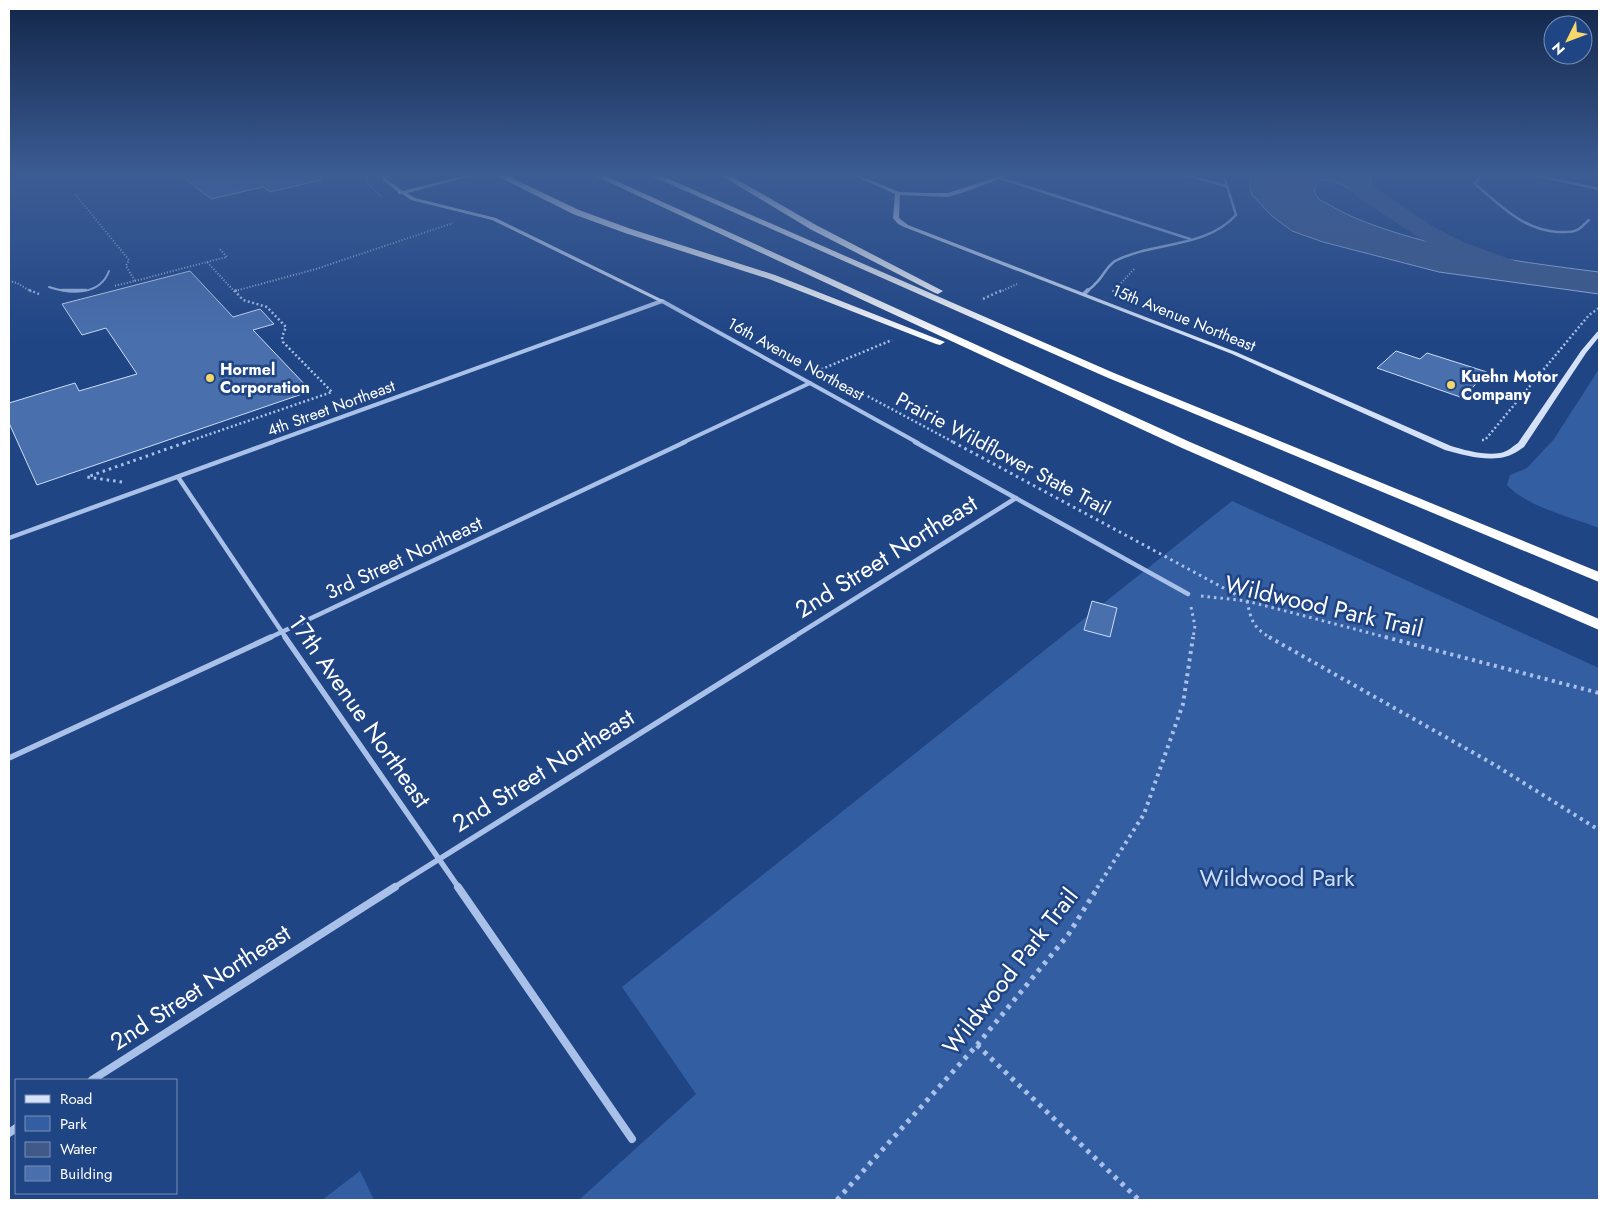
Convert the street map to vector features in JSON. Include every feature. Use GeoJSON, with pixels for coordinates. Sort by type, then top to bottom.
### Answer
{"type":"FeatureCollection","features":[{"type":"Feature","properties":{"kind":"highway"},"geometry":{"type":"LineString","coordinates":[[628,229],[772,276],[863,310],[1186,444]]}},
{"type":"Feature","properties":{"kind":"highway"},"geometry":{"type":"LineString","coordinates":[[716,229],[1186,444],[1599,625]]}},
{"type":"Feature","properties":{"kind":"highway"},"geometry":{"type":"LineString","coordinates":[[778,229],[1110,375],[1599,577]]}},
{"type":"Feature","properties":{"kind":"highway"},"geometry":{"type":"LineString","coordinates":[[818,229],[1110,375]]}},
{"type":"Feature","properties":{"kind":"street","name":"16th Avenue Northeast"},"geometry":{"type":"LineString","coordinates":[[515,229],[662,301],[1188,594]]}},
{"type":"Feature","properties":{"kind":"street","name":"15th Avenue Northeast"},"geometry":{"type":"LineString","coordinates":[[917,229],[1234,353],[1430,440],[1465,453],[1499,456],[1511,452],[1521,445],[1583,352],[1599,332]]}},
{"type":"Feature","properties":{"kind":"street"},"geometry":{"type":"LineString","coordinates":[[1162,229],[1192,239]]}},
{"type":"Feature","properties":{"kind":"street"},"geometry":{"type":"LineString","coordinates":[[1084,294],[1096,284],[1104,271],[1115,262],[1133,254],[1192,239],[1216,229]]}},
{"type":"Feature","properties":{"kind":"street"},"geometry":{"type":"LineString","coordinates":[[1540,229],[1554,232],[1568,232],[1578,229]]}},
{"type":"Feature","properties":{"kind":"street","name":"4th Street Northeast"},"geometry":{"type":"LineString","coordinates":[[9,538],[662,301]]}},
{"type":"Feature","properties":{"kind":"street","name":"3rd Street Northeast"},"geometry":{"type":"LineString","coordinates":[[9,758],[282,632],[810,383]]}},
{"type":"Feature","properties":{"kind":"street","name":"17th Avenue Northeast"},"geometry":{"type":"LineString","coordinates":[[178,477],[282,632],[632,1139]]}},
{"type":"Feature","properties":{"kind":"street","name":"2nd Street Northeast"},"geometry":{"type":"LineString","coordinates":[[94,1079],[439,859],[1016,498]]}},
{"type":"Feature","properties":{"kind":"lane"},"geometry":{"type":"LineString","coordinates":[[49,286],[65,292],[80,291],[104,282],[109,271]]}},
{"type":"Feature","properties":{"kind":"path"},"geometry":{"type":"LineString","coordinates":[[104,229],[129,260],[126,266],[134,281]]}},
{"type":"Feature","properties":{"kind":"path"},"geometry":{"type":"LineString","coordinates":[[234,292],[316,269],[435,229]]}},
{"type":"Feature","properties":{"kind":"path"},"geometry":{"type":"LineString","coordinates":[[108,288],[227,257],[218,248]]}},
{"type":"Feature","properties":{"kind":"path"},"geometry":{"type":"LineString","coordinates":[[152,486],[87,477],[332,392],[282,342],[286,326],[272,310],[247,302],[234,292],[206,262]]}},
{"type":"Feature","properties":{"kind":"path"},"geometry":{"type":"LineString","coordinates":[[983,299],[1035,275]]}},
{"type":"Feature","properties":{"kind":"path"},"geometry":{"type":"LineString","coordinates":[[9,281],[19,283],[26,290],[40,294]]}},
{"type":"Feature","properties":{"kind":"path"},"geometry":{"type":"LineString","coordinates":[[1477,440],[1485,440],[1588,315],[1599,308]]}},
{"type":"Feature","properties":{"kind":"path","name":"Prairie Wildflower State Trail"},"geometry":{"type":"LineString","coordinates":[[895,339],[819,370],[1247,601]]}},
{"type":"Feature","properties":{"kind":"path","name":"Wildwood Park Trail"},"geometry":{"type":"LineString","coordinates":[[837,1200],[977,1044],[1068,935],[1144,814],[1183,704],[1195,626],[1188,594],[1247,601],[1599,693]]}},
{"type":"Feature","properties":{"kind":"path"},"geometry":{"type":"LineString","coordinates":[[1247,601],[1251,621],[1262,633],[1495,765],[1599,830]]}},
{"type":"Feature","properties":{"kind":"path"},"geometry":{"type":"LineString","coordinates":[[977,1044],[1139,1200]]}},
{"type":"Feature","properties":{"kind":"green space"},"geometry":{"type":"Polygon","coordinates":[[[1599,369],[1599,528],[1538,505],[1516,493],[1507,485],[1510,475],[1527,468],[1554,439],[1599,369]]]}},
{"type":"Feature","properties":{"kind":"green space","name":"Wildwood Park"},"geometry":{"type":"Polygon","coordinates":[[[1232,501],[1599,668],[1599,1200],[579,1200],[696,1094],[622,987],[1232,501]]]}},
{"type":"Feature","properties":{"kind":"green space"},"geometry":{"type":"Polygon","coordinates":[[[360,1171],[374,1200],[322,1200],[360,1171]]]}},
{"type":"Feature","properties":{"kind":"water"},"geometry":{"type":"Polygon","coordinates":[[[1290,229],[1385,229],[1462,250],[1505,259],[1599,272],[1599,294],[1439,272],[1323,242],[1290,229]]]}},
{"type":"Feature","properties":{"kind":"building","name":"Hormel Corporation"},"geometry":{"type":"Polygon","coordinates":[[[190,271],[233,317],[260,309],[274,324],[253,330],[311,391],[37,485],[9,423],[9,403],[75,383],[79,391],[137,374],[106,328],[82,335],[62,304],[190,271]]]}},
{"type":"Feature","properties":{"kind":"building","name":"Kuehn Motor Company"},"geometry":{"type":"Polygon","coordinates":[[[1396,351],[1420,359],[1427,353],[1487,372],[1463,398],[1377,368],[1396,351]]]}},
{"type":"Feature","properties":{"kind":"building"},"geometry":{"type":"Polygon","coordinates":[[[1092,601],[1117,608],[1110,637],[1084,630],[1092,601]]]}},
{"type":"Feature","properties":{"kind":"waterway"},"geometry":{"type":"LineString","coordinates":[[1422,229],[1454,247],[1509,267]]}},
{"type":"Feature","properties":{"kind":"place","name":"Hormel Corporation"},"geometry":{"type":"Point","coordinates":[210,378]}},
{"type":"Feature","properties":{"kind":"place","name":"Kuehn Motor Company"},"geometry":{"type":"Point","coordinates":[1451,385]}}]}
